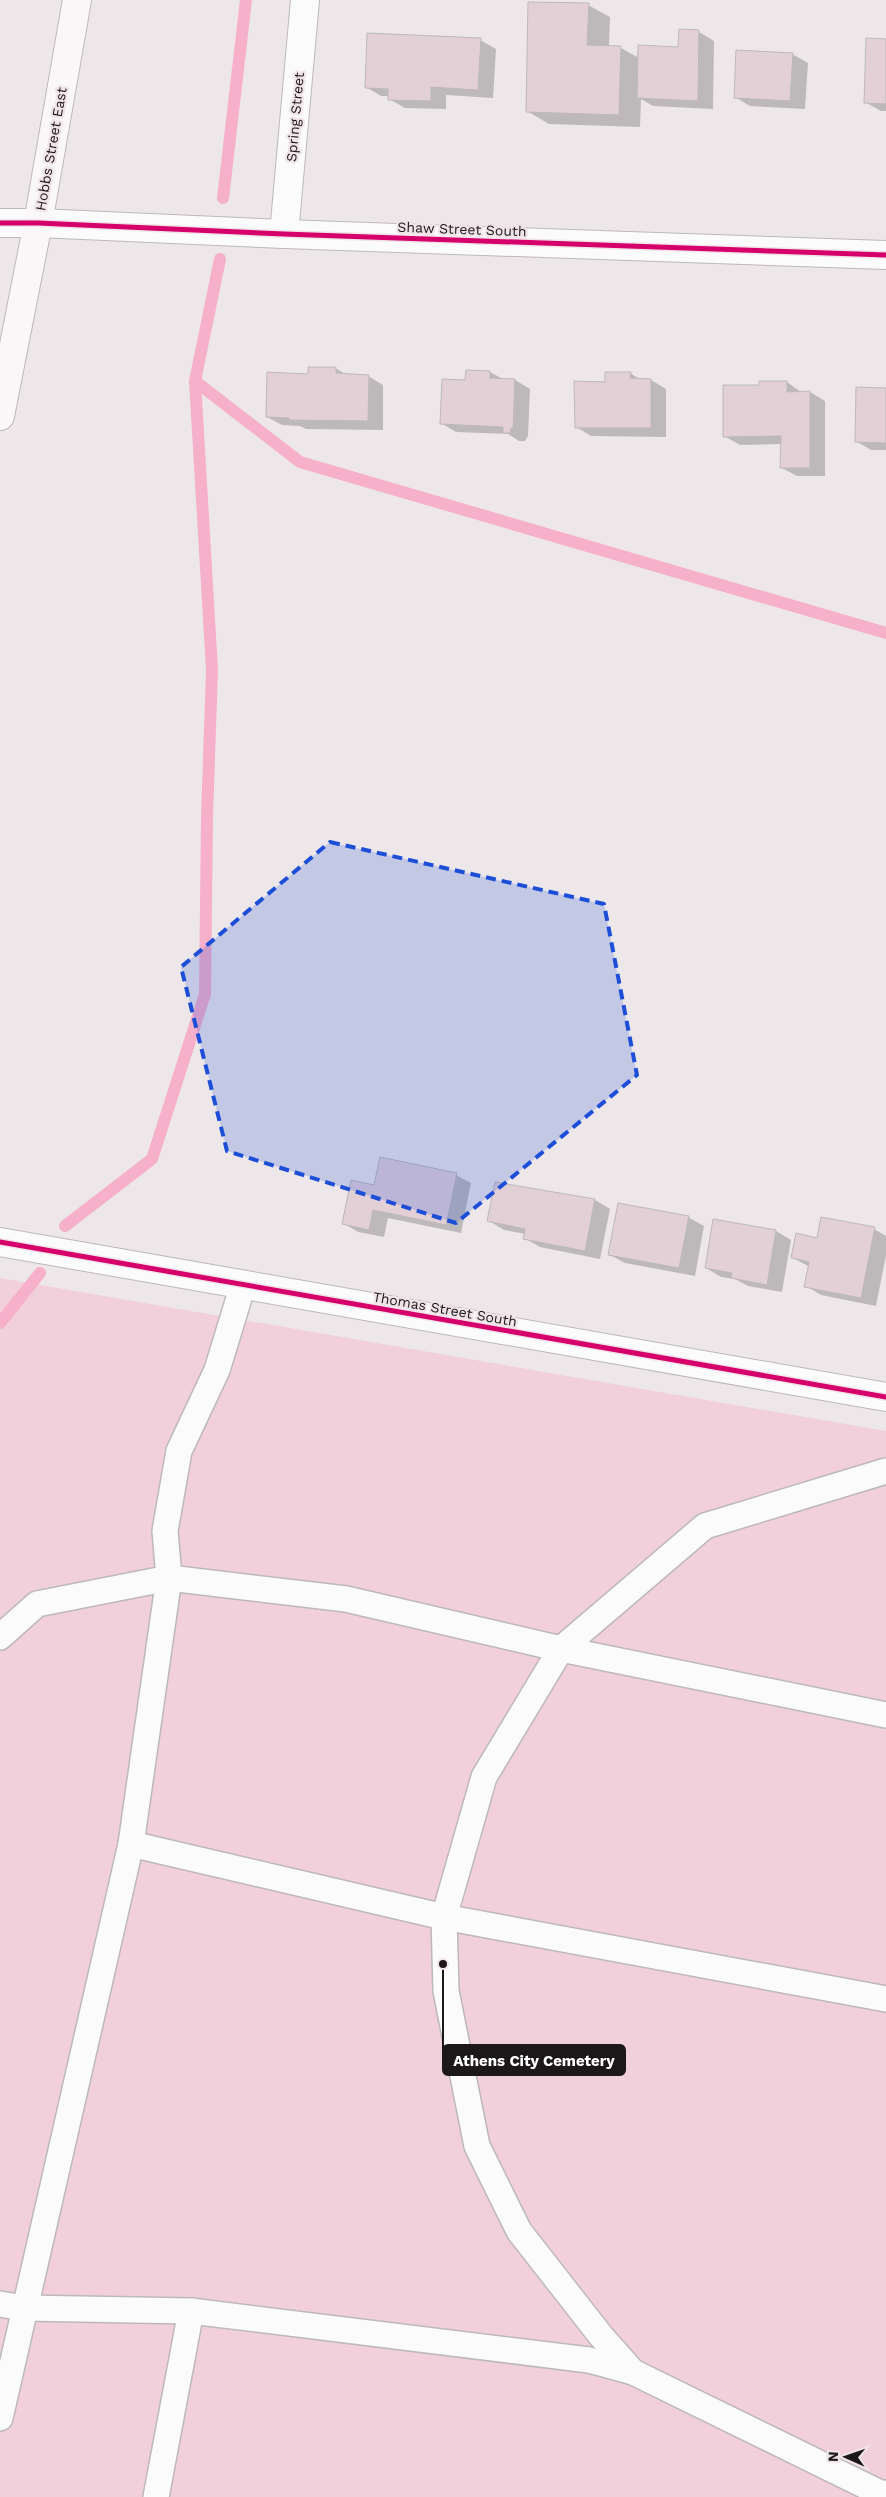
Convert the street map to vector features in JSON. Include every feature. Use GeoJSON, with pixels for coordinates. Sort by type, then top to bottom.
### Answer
{"type":"FeatureCollection","features":[{"type":"Feature","properties":{"kind":"main road","name":"Hobbs Street East"},"geometry":{"type":"LineString","coordinates":[[0,416],[38,223],[77,0]]}},
{"type":"Feature","properties":{"kind":"street","name":"Spring Street"},"geometry":{"type":"LineString","coordinates":[[284,234],[305,0]]}},
{"type":"Feature","properties":{"kind":"street","name":"Shaw Street South"},"geometry":{"type":"LineString","coordinates":[[0,223],[886,255]]}},
{"type":"Feature","properties":{"kind":"street","name":"Thomas Street South"},"geometry":{"type":"LineString","coordinates":[[0,1242],[886,1397]]}},
{"type":"Feature","properties":{"kind":"lane"},"geometry":{"type":"LineString","coordinates":[[0,2418],[12,2306],[131,1844],[168,1578],[165,1530],[179,1450],[217,1370],[243,1285]]}},
{"type":"Feature","properties":{"kind":"lane"},"geometry":{"type":"LineString","coordinates":[[633,2372],[601,2336],[519,2231],[477,2146],[446,1991],[444,1917],[484,1777],[561,1649],[705,1526],[886,1471]]}},
{"type":"Feature","properties":{"kind":"lane"},"geometry":{"type":"LineString","coordinates":[[0,1637],[37,1604],[168,1578],[346,1599],[561,1649],[886,1716]]}},
{"type":"Feature","properties":{"kind":"lane"},"geometry":{"type":"LineString","coordinates":[[131,1844],[444,1917],[886,1999]]}},
{"type":"Feature","properties":{"kind":"lane"},"geometry":{"type":"LineString","coordinates":[[12,2306],[191,2310],[588,2360],[633,2372],[882,2495]]}},
{"type":"Feature","properties":{"kind":"lane"},"geometry":{"type":"LineString","coordinates":[[156,2497],[191,2310]]}},
{"type":"Feature","properties":{"kind":"highlighted area"},"geometry":{"type":"Polygon","coordinates":[[[330,842],[604,904],[637,1075],[456,1223],[227,1151],[181,967],[330,842]]]}},
{"type":"Feature","properties":{"kind":"shaded area"},"geometry":{"type":"Polygon","coordinates":[[[0,1278],[886,1431],[886,2497],[0,2497],[0,1278]]]}},
{"type":"Feature","properties":{"kind":"building"},"geometry":{"type":"Polygon","coordinates":[[[528,2],[589,3],[587,45],[621,46],[619,115],[526,112],[528,2]]]}},
{"type":"Feature","properties":{"kind":"building"},"geometry":{"type":"Polygon","coordinates":[[[679,29],[699,30],[698,101],[637,98],[638,45],[678,47],[679,29]]]}},
{"type":"Feature","properties":{"kind":"building"},"geometry":{"type":"Polygon","coordinates":[[[367,33],[481,38],[478,90],[431,87],[431,101],[388,100],[388,89],[365,88],[367,33]]]}},
{"type":"Feature","properties":{"kind":"building"},"geometry":{"type":"Polygon","coordinates":[[[866,38],[886,39],[886,104],[864,103],[866,38]]]}},
{"type":"Feature","properties":{"kind":"building"},"geometry":{"type":"Polygon","coordinates":[[[736,50],[793,53],[790,101],[734,98],[736,50]]]}},
{"type":"Feature","properties":{"kind":"building"},"geometry":{"type":"Polygon","coordinates":[[[308,367],[336,367],[336,373],[369,375],[368,421],[289,420],[289,418],[266,417],[267,372],[308,374],[308,367]]]}},
{"type":"Feature","properties":{"kind":"building"},"geometry":{"type":"Polygon","coordinates":[[[466,370],[490,371],[490,378],[515,379],[513,428],[511,428],[510,433],[503,433],[503,427],[440,424],[442,379],[465,380],[466,370]]]}},
{"type":"Feature","properties":{"kind":"building"},"geometry":{"type":"Polygon","coordinates":[[[605,372],[631,372],[630,378],[651,379],[651,428],[575,428],[574,381],[605,382],[605,372]]]}},
{"type":"Feature","properties":{"kind":"building"},"geometry":{"type":"Polygon","coordinates":[[[759,381],[787,381],[787,392],[810,391],[810,468],[780,468],[781,436],[723,437],[723,385],[759,385],[759,381]]]}},
{"type":"Feature","properties":{"kind":"building"},"geometry":{"type":"Polygon","coordinates":[[[856,387],[886,388],[886,443],[855,442],[856,387]]]}},
{"type":"Feature","properties":{"kind":"building"},"geometry":{"type":"Polygon","coordinates":[[[380,1157],[457,1173],[446,1225],[373,1210],[369,1230],[342,1224],[351,1180],[374,1185],[380,1157]]]}},
{"type":"Feature","properties":{"kind":"building"},"geometry":{"type":"Polygon","coordinates":[[[495,1182],[595,1199],[585,1251],[523,1239],[525,1229],[487,1221],[495,1182]]]}},
{"type":"Feature","properties":{"kind":"building"},"geometry":{"type":"Polygon","coordinates":[[[618,1203],[689,1216],[679,1268],[608,1255],[618,1203]]]}},
{"type":"Feature","properties":{"kind":"building"},"geometry":{"type":"Polygon","coordinates":[[[821,1217],[875,1227],[861,1298],[804,1287],[809,1262],[791,1258],[796,1233],[817,1238],[821,1217]]]}},
{"type":"Feature","properties":{"kind":"building"},"geometry":{"type":"Polygon","coordinates":[[[713,1219],[776,1230],[767,1285],[731,1278],[732,1273],[705,1268],[713,1219]]]}},
{"type":"Feature","properties":{"kind":"waterway"},"geometry":{"type":"LineString","coordinates":[[223,198],[246,0]]}},
{"type":"Feature","properties":{"kind":"waterway"},"geometry":{"type":"LineString","coordinates":[[65,1226],[152,1159],[205,994],[207,817],[212,670],[195,381],[220,259]]}},
{"type":"Feature","properties":{"kind":"waterway"},"geometry":{"type":"LineString","coordinates":[[195,381],[300,462],[886,633]]}},
{"type":"Feature","properties":{"kind":"waterway"},"geometry":{"type":"LineString","coordinates":[[0,1323],[40,1273]]}},
{"type":"Feature","properties":{"kind":"cycle path"},"geometry":{"type":"LineString","coordinates":[[0,223],[886,255]]}},
{"type":"Feature","properties":{"kind":"cycle path"},"geometry":{"type":"LineString","coordinates":[[0,1242],[886,1397]]}},
{"type":"Feature","properties":{"kind":"place","name":"Athens City Cemetery"},"geometry":{"type":"Point","coordinates":[443,1964]}}]}
